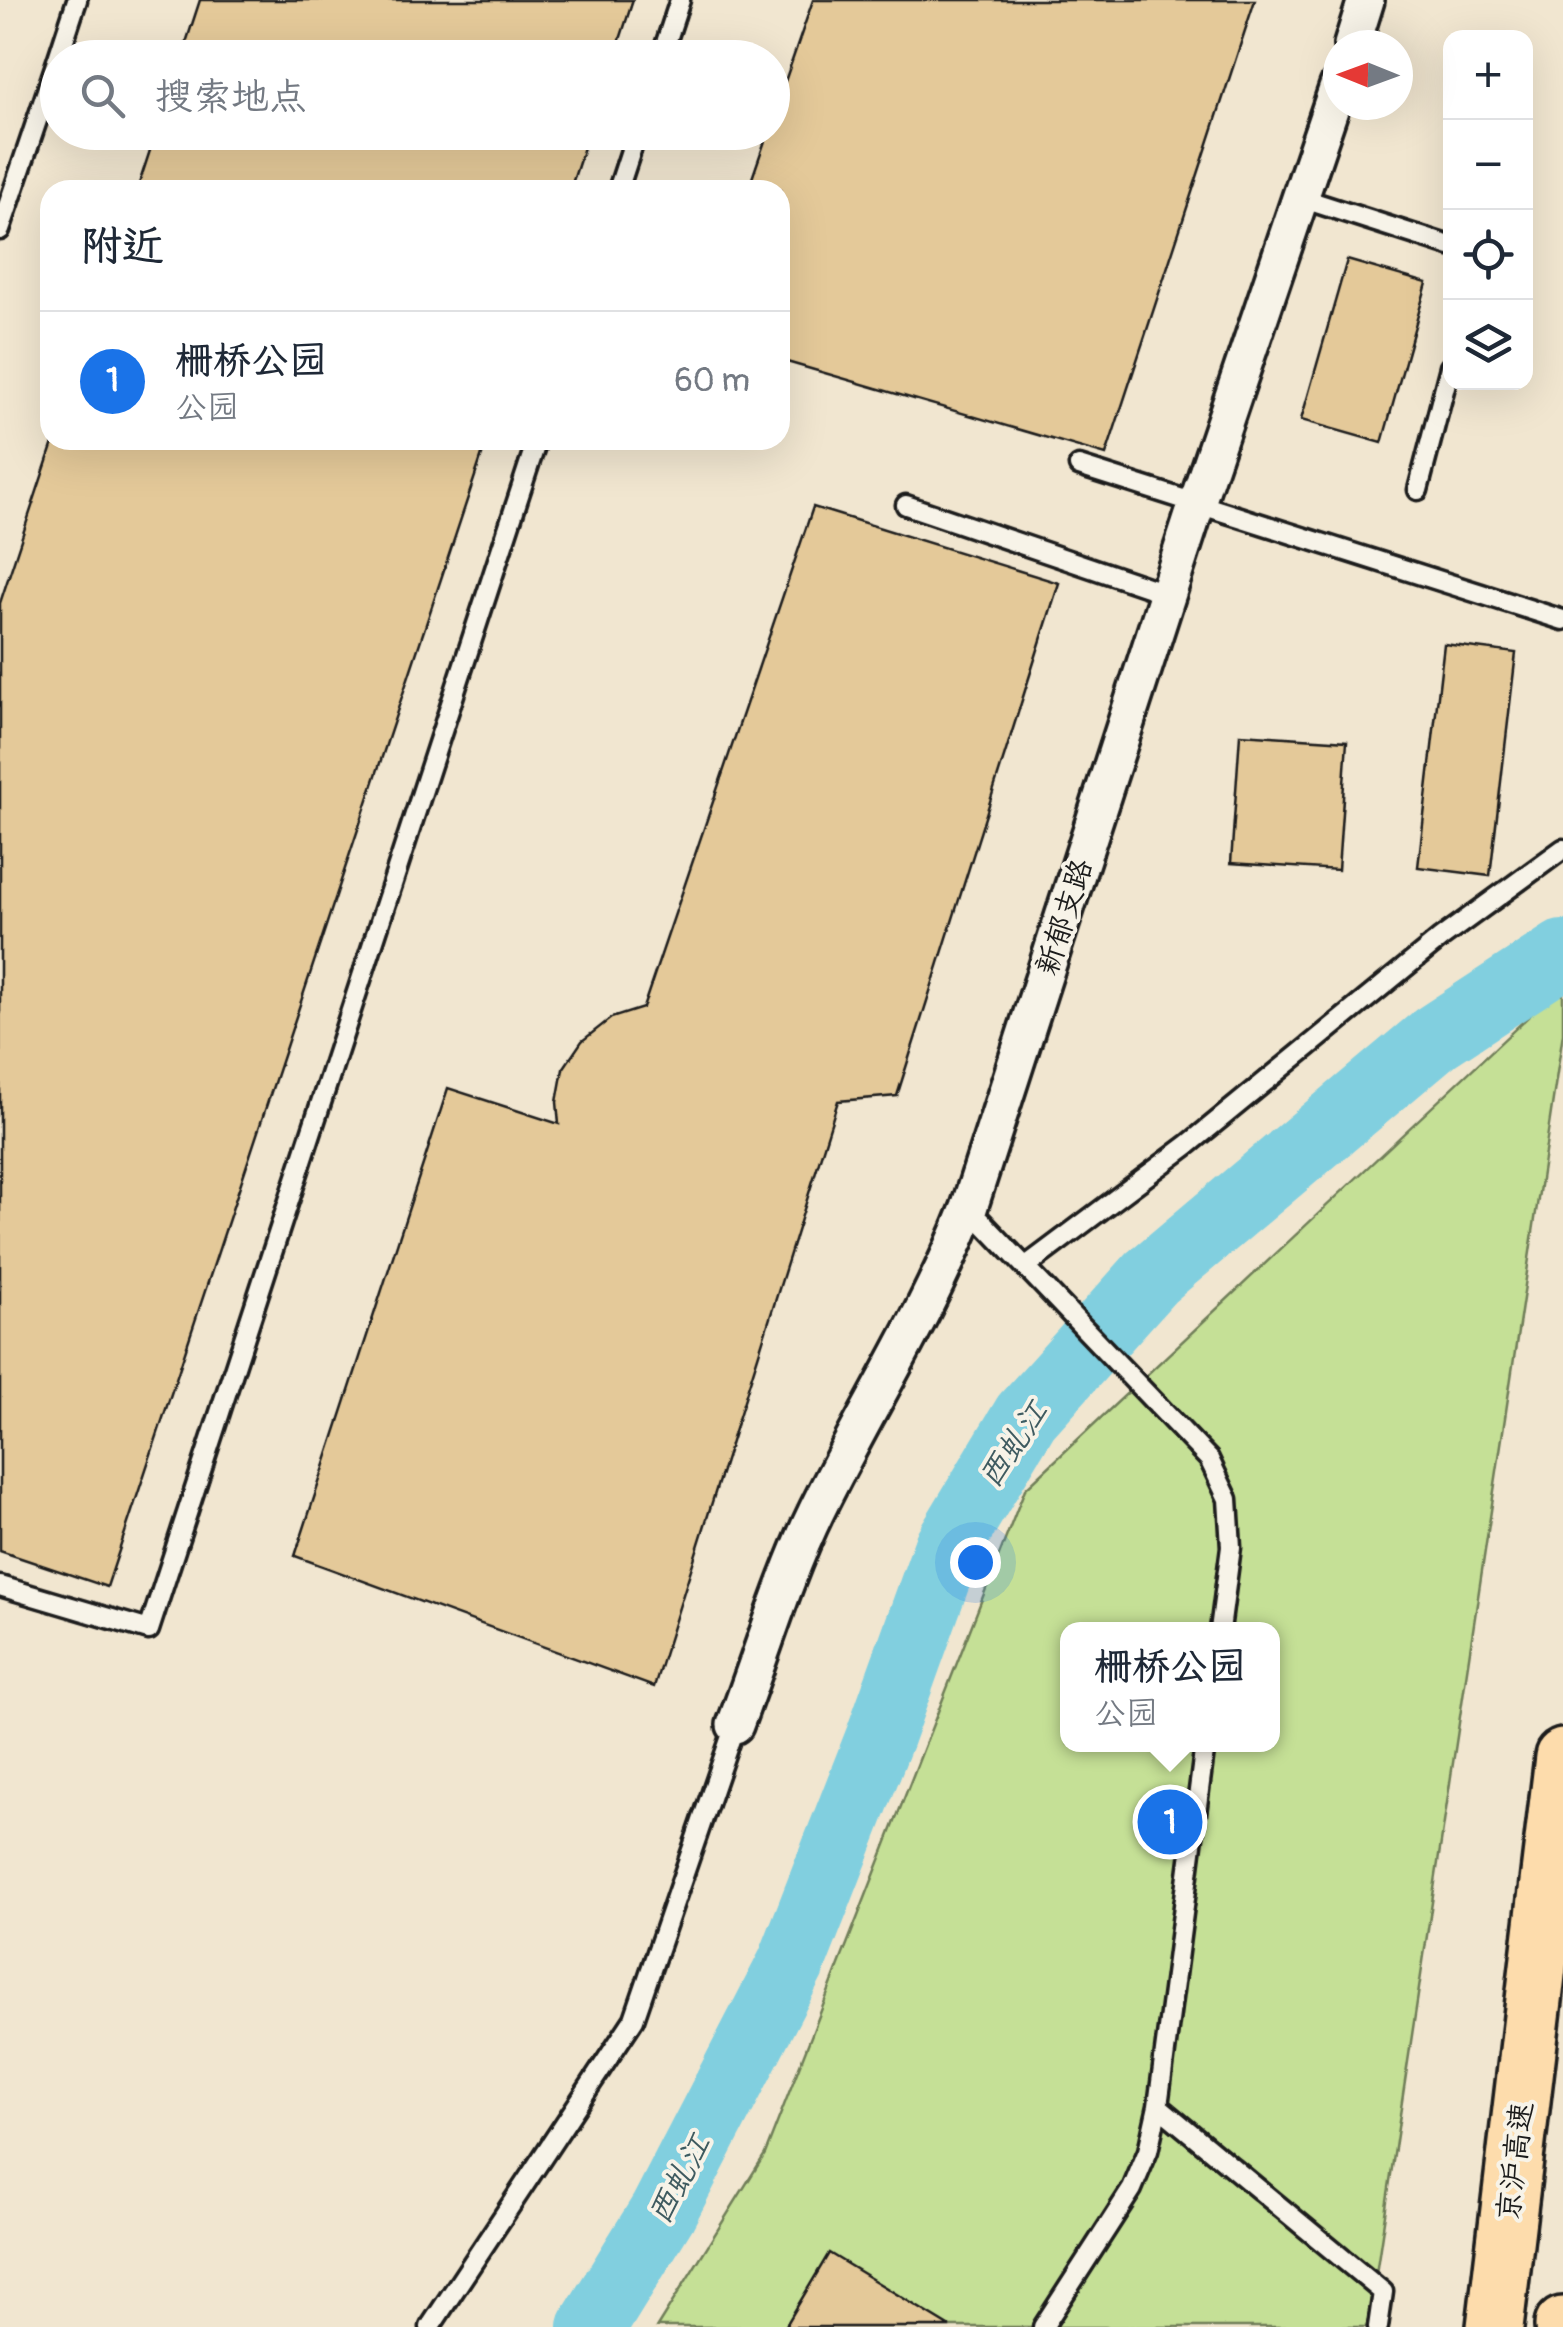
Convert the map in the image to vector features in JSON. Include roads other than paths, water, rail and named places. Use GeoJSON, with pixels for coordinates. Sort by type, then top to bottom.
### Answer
{"type":"FeatureCollection","features":[{"type":"Feature","properties":{"kind":"highway","name":"京沪高速"},"geometry":{"type":"LineString","coordinates":[[1495,2327],[1563,1757]]}},
{"type":"Feature","properties":{"kind":"street"},"geometry":{"type":"LineString","coordinates":[[1357,30],[1366,0]]}},
{"type":"Feature","properties":{"kind":"street","name":"新郁支路"},"geometry":{"type":"LineString","coordinates":[[735,1725],[814,1515],[944,1274],[970,1208],[1168,594],[1327,120]]}},
{"type":"Feature","properties":{"kind":"lane"},"geometry":{"type":"LineString","coordinates":[[64,40],[77,0]]}},
{"type":"Feature","properties":{"kind":"lane"},"geometry":{"type":"LineString","coordinates":[[667,40],[680,0]]}},
{"type":"Feature","properties":{"kind":"lane"},"geometry":{"type":"LineString","coordinates":[[0,230],[40,111]]}},
{"type":"Feature","properties":{"kind":"lane"},"geometry":{"type":"LineString","coordinates":[[621,180],[631,150]]}},
{"type":"Feature","properties":{"kind":"lane"},"geometry":{"type":"LineString","coordinates":[[1301,198],[1443,244]]}},
{"type":"Feature","properties":{"kind":"lane"},"geometry":{"type":"LineString","coordinates":[[1418,490],[1444,390]]}},
{"type":"Feature","properties":{"kind":"lane"},"geometry":{"type":"LineString","coordinates":[[0,1586],[150,1630],[534,450]]}},
{"type":"Feature","properties":{"kind":"lane"},"geometry":{"type":"LineString","coordinates":[[1079,466],[1563,620]]}},
{"type":"Feature","properties":{"kind":"lane"},"geometry":{"type":"LineString","coordinates":[[906,505],[1168,594]]}},
{"type":"Feature","properties":{"kind":"lane"},"geometry":{"type":"LineString","coordinates":[[1025,1266],[1189,1144],[1441,938],[1563,849]]}},
{"type":"Feature","properties":{"kind":"lane"},"geometry":{"type":"LineString","coordinates":[[970,1208],[1209,1460],[1228,1499],[1231,1547],[1221,1622]]}},
{"type":"Feature","properties":{"kind":"lane"},"geometry":{"type":"LineString","coordinates":[[430,2327],[634,2019],[735,1725]]}},
{"type":"Feature","properties":{"kind":"lane"},"geometry":{"type":"LineString","coordinates":[[1043,2327],[1132,2190],[1148,2151],[1158,2106],[1205,1752]]}},
{"type":"Feature","properties":{"kind":"lane"},"geometry":{"type":"LineString","coordinates":[[1158,2106],[1383,2292],[1378,2327]]}},
{"type":"Feature","properties":{"kind":"waterway","name":"西虬江"},"geometry":{"type":"LineString","coordinates":[[592,2327],[663,2212],[791,1964],[880,1736],[948,1546],[1026,1416],[1151,1277],[1436,1037],[1563,954]]}},
{"type":"Feature","properties":{"kind":"place","name":"栅桥公园"},"geometry":{"type":"Point","coordinates":[1170,1822]}}]}
